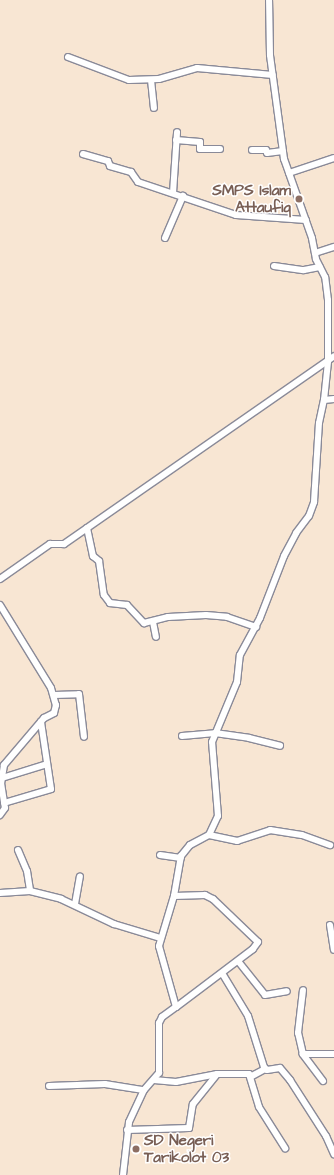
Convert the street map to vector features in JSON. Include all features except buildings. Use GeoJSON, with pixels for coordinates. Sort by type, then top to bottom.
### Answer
{"type":"FeatureCollection","features":[{"type":"Feature","properties":{"kind":"street"},"geometry":{"type":"LineString","coordinates":[[209,835],[218,816],[212,751],[215,733],[237,682],[240,654],[256,627],[284,556],[312,509],[319,423],[324,400],[328,361],[327,285],[315,253],[306,220],[289,173],[283,151],[273,75],[269,0]]}},
{"type":"Feature","properties":{"kind":"street"},"geometry":{"type":"LineString","coordinates":[[68,57],[120,78],[151,80],[197,68],[273,75]]}},
{"type":"Feature","properties":{"kind":"street"},"geometry":{"type":"LineString","coordinates":[[151,80],[154,108]]}},
{"type":"Feature","properties":{"kind":"street"},"geometry":{"type":"LineString","coordinates":[[173,193],[177,132]]}},
{"type":"Feature","properties":{"kind":"street"},"geometry":{"type":"LineString","coordinates":[[176,140],[200,142],[200,149],[220,149]]}},
{"type":"Feature","properties":{"kind":"street"},"geometry":{"type":"LineString","coordinates":[[252,150],[266,150],[267,153],[283,151]]}},
{"type":"Feature","properties":{"kind":"street"},"geometry":{"type":"LineString","coordinates":[[83,154],[131,172],[138,182],[243,216],[306,220]]}},
{"type":"Feature","properties":{"kind":"street"},"geometry":{"type":"LineString","coordinates":[[289,173],[334,158]]}},
{"type":"Feature","properties":{"kind":"street"},"geometry":{"type":"LineString","coordinates":[[165,238],[182,196]]}},
{"type":"Feature","properties":{"kind":"street"},"geometry":{"type":"LineString","coordinates":[[315,253],[334,247]]}},
{"type":"Feature","properties":{"kind":"street"},"geometry":{"type":"LineString","coordinates":[[274,266],[304,270],[320,267]]}},
{"type":"Feature","properties":{"kind":"street"},"geometry":{"type":"LineString","coordinates":[[0,579],[50,544],[64,544],[334,356]]}},
{"type":"Feature","properties":{"kind":"street"},"geometry":{"type":"LineString","coordinates":[[324,400],[334,399]]}},
{"type":"Feature","properties":{"kind":"street"},"geometry":{"type":"LineString","coordinates":[[87,528],[93,556],[99,561],[104,595],[107,600],[127,605],[144,623],[153,622],[168,617],[206,615],[227,617],[256,627]]}},
{"type":"Feature","properties":{"kind":"street"},"geometry":{"type":"LineString","coordinates":[[0,605],[18,632],[54,695],[55,712],[41,722],[7,762],[2,778],[5,808],[0,815]]}},
{"type":"Feature","properties":{"kind":"street"},"geometry":{"type":"LineString","coordinates":[[153,622],[156,637]]}},
{"type":"Feature","properties":{"kind":"street"},"geometry":{"type":"LineString","coordinates":[[54,695],[80,694],[84,737]]}},
{"type":"Feature","properties":{"kind":"street"},"geometry":{"type":"LineString","coordinates":[[4,803],[49,791],[52,786],[47,764],[41,722]]}},
{"type":"Feature","properties":{"kind":"street"},"geometry":{"type":"LineString","coordinates":[[182,736],[215,733],[249,738],[280,746]]}},
{"type":"Feature","properties":{"kind":"street"},"geometry":{"type":"LineString","coordinates":[[0,759],[7,762]]}},
{"type":"Feature","properties":{"kind":"street"},"geometry":{"type":"LineString","coordinates":[[2,778],[47,764]]}},
{"type":"Feature","properties":{"kind":"street"},"geometry":{"type":"LineString","coordinates":[[176,1007],[160,951],[160,938],[174,896],[181,858],[190,844],[209,835],[237,841],[270,830],[302,835],[330,845]]}},
{"type":"Feature","properties":{"kind":"street"},"geometry":{"type":"LineString","coordinates":[[18,850],[28,871],[30,891]]}},
{"type":"Feature","properties":{"kind":"street"},"geometry":{"type":"LineString","coordinates":[[160,855],[181,858]]}},
{"type":"Feature","properties":{"kind":"street"},"geometry":{"type":"LineString","coordinates":[[74,904],[80,876]]}},
{"type":"Feature","properties":{"kind":"street"},"geometry":{"type":"LineString","coordinates":[[0,893],[30,891],[74,904],[114,924],[160,938]]}},
{"type":"Feature","properties":{"kind":"street"},"geometry":{"type":"LineString","coordinates":[[123,1175],[127,1130],[144,1090],[159,1073],[159,1023],[162,1017],[256,947],[258,942],[213,899],[205,895],[174,896]]}},
{"type":"Feature","properties":{"kind":"street"},"geometry":{"type":"LineString","coordinates":[[330,925],[334,950]]}},
{"type":"Feature","properties":{"kind":"street"},"geometry":{"type":"LineString","coordinates":[[238,961],[265,996],[287,991]]}},
{"type":"Feature","properties":{"kind":"street"},"geometry":{"type":"LineString","coordinates":[[222,973],[248,1016],[266,1069]]}},
{"type":"Feature","properties":{"kind":"street"},"geometry":{"type":"LineString","coordinates":[[303,990],[298,1033],[303,1054],[323,1081]]}},
{"type":"Feature","properties":{"kind":"street"},"geometry":{"type":"LineString","coordinates":[[303,1054],[334,1054]]}},
{"type":"Feature","properties":{"kind":"street"},"geometry":{"type":"LineString","coordinates":[[154,1080],[176,1082],[217,1074],[252,1076],[266,1069],[278,1067],[290,1080],[326,1136],[334,1154]]}},
{"type":"Feature","properties":{"kind":"street"},"geometry":{"type":"LineString","coordinates":[[127,1130],[189,1128],[193,1104],[217,1074]]}},
{"type":"Feature","properties":{"kind":"street"},"geometry":{"type":"LineString","coordinates":[[252,1076],[259,1106],[285,1148]]}},
{"type":"Feature","properties":{"kind":"street"},"geometry":{"type":"LineString","coordinates":[[49,1086],[105,1084],[144,1090]]}},
{"type":"Feature","properties":{"kind":"place","name":"SMPS Islam Attaufiq"},"geometry":{"type":"Point","coordinates":[299,199]}},
{"type":"Feature","properties":{"kind":"place","name":"SD Negeri Tarikolot 03"},"geometry":{"type":"Point","coordinates":[136,1149]}}]}
